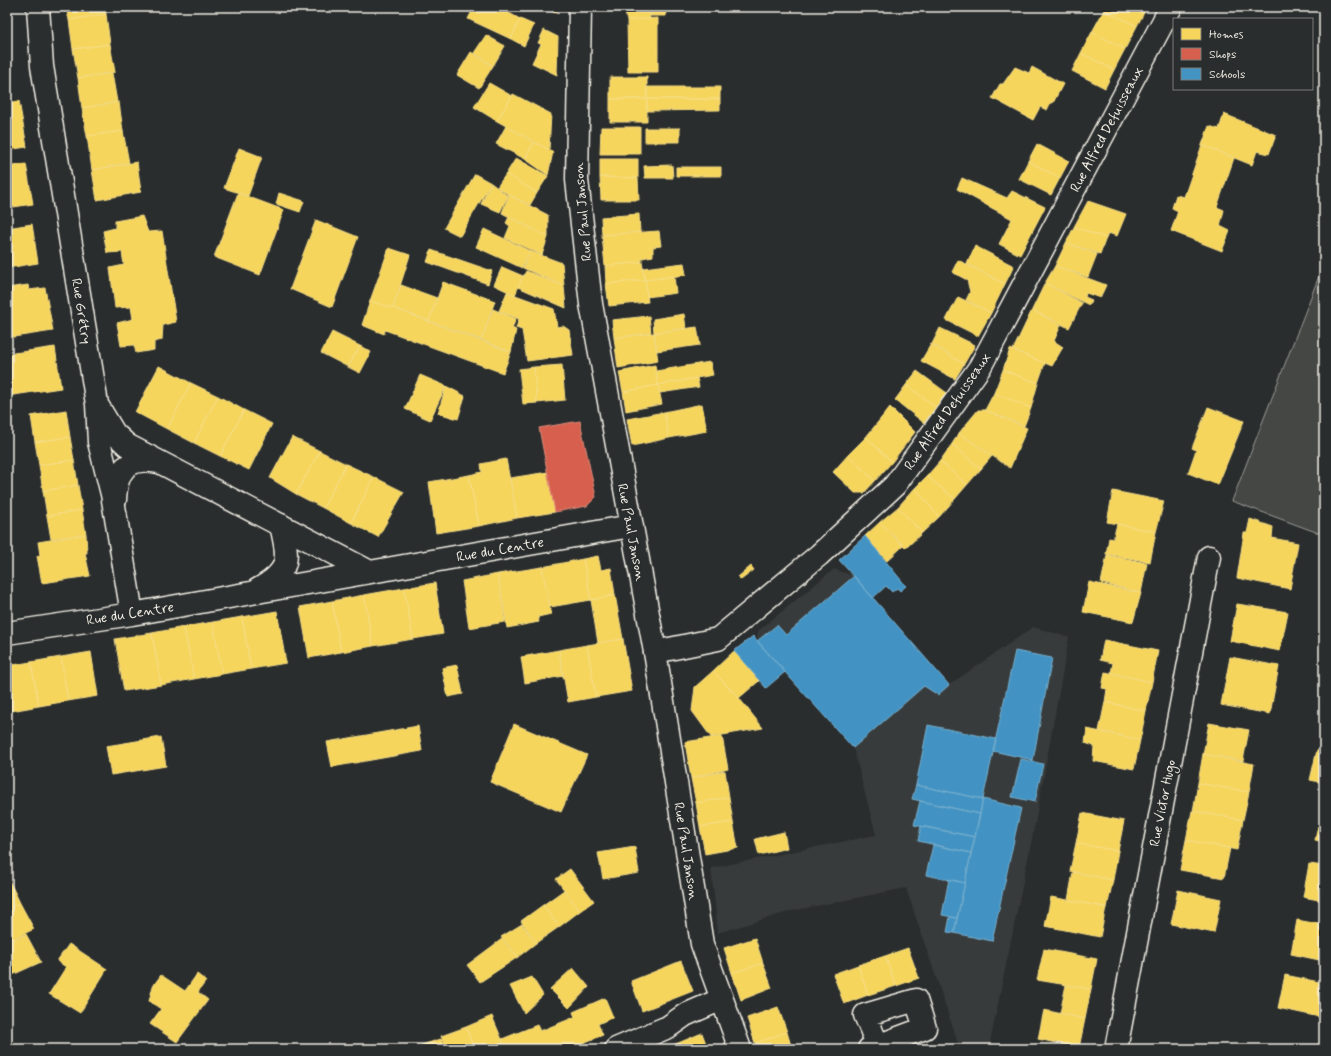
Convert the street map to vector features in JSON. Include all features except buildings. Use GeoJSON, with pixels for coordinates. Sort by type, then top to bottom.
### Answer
{"type":"FeatureCollection","features":[{"type":"Feature","properties":{"kind":"street","name":"Rue Grétry"},"geometry":{"type":"LineString","coordinates":[[38,7],[42,66],[97,404],[99,442],[115,510],[132,614]]}},
{"type":"Feature","properties":{"kind":"street","name":"Rue Paul Janson"},"geometry":{"type":"LineString","coordinates":[[580,7],[577,180],[591,304],[655,652],[702,944],[740,1049]]}},
{"type":"Feature","properties":{"kind":"street","name":"Rue Alfred Defuisseaux"},"geometry":{"type":"LineString","coordinates":[[655,652],[718,639],[819,555],[895,485],[980,368],[1171,7]]}},
{"type":"Feature","properties":{"kind":"street"},"geometry":{"type":"LineString","coordinates":[[97,404],[114,433],[120,439],[161,463],[370,572]]}},
{"type":"Feature","properties":{"kind":"street"},"geometry":{"type":"LineString","coordinates":[[115,510],[119,478],[127,465],[144,459],[161,463]]}},
{"type":"Feature","properties":{"kind":"street","name":"Rue du Centre"},"geometry":{"type":"LineString","coordinates":[[253,592],[274,581],[281,571],[287,554],[281,525]]}},
{"type":"Feature","properties":{"kind":"street","name":"Rue du Centre"},"geometry":{"type":"LineString","coordinates":[[7,633],[132,614],[631,526]]}},
{"type":"Feature","properties":{"kind":"street","name":"Rue Victor Hugo"},"geometry":{"type":"LineString","coordinates":[[1116,1049],[1209,557]]}},
{"type":"Feature","properties":{"kind":"street"},"geometry":{"type":"LineString","coordinates":[[616,1049],[668,1027],[685,1015],[722,999]]}},
{"type":"Feature","properties":{"kind":"shaded area"},"geometry":{"type":"Polygon","coordinates":[[[1324,263],[1324,535],[1232,501],[1324,263]]]}},
{"type":"Feature","properties":{"kind":"shaded area"},"geometry":{"type":"Polygon","coordinates":[[[834,569],[854,576],[949,685],[1033,627],[1069,637],[1035,824],[989,1048],[960,1049],[906,888],[791,911],[718,933],[711,868],[876,835],[853,748],[757,641],[758,631],[834,569]]]}}]}
